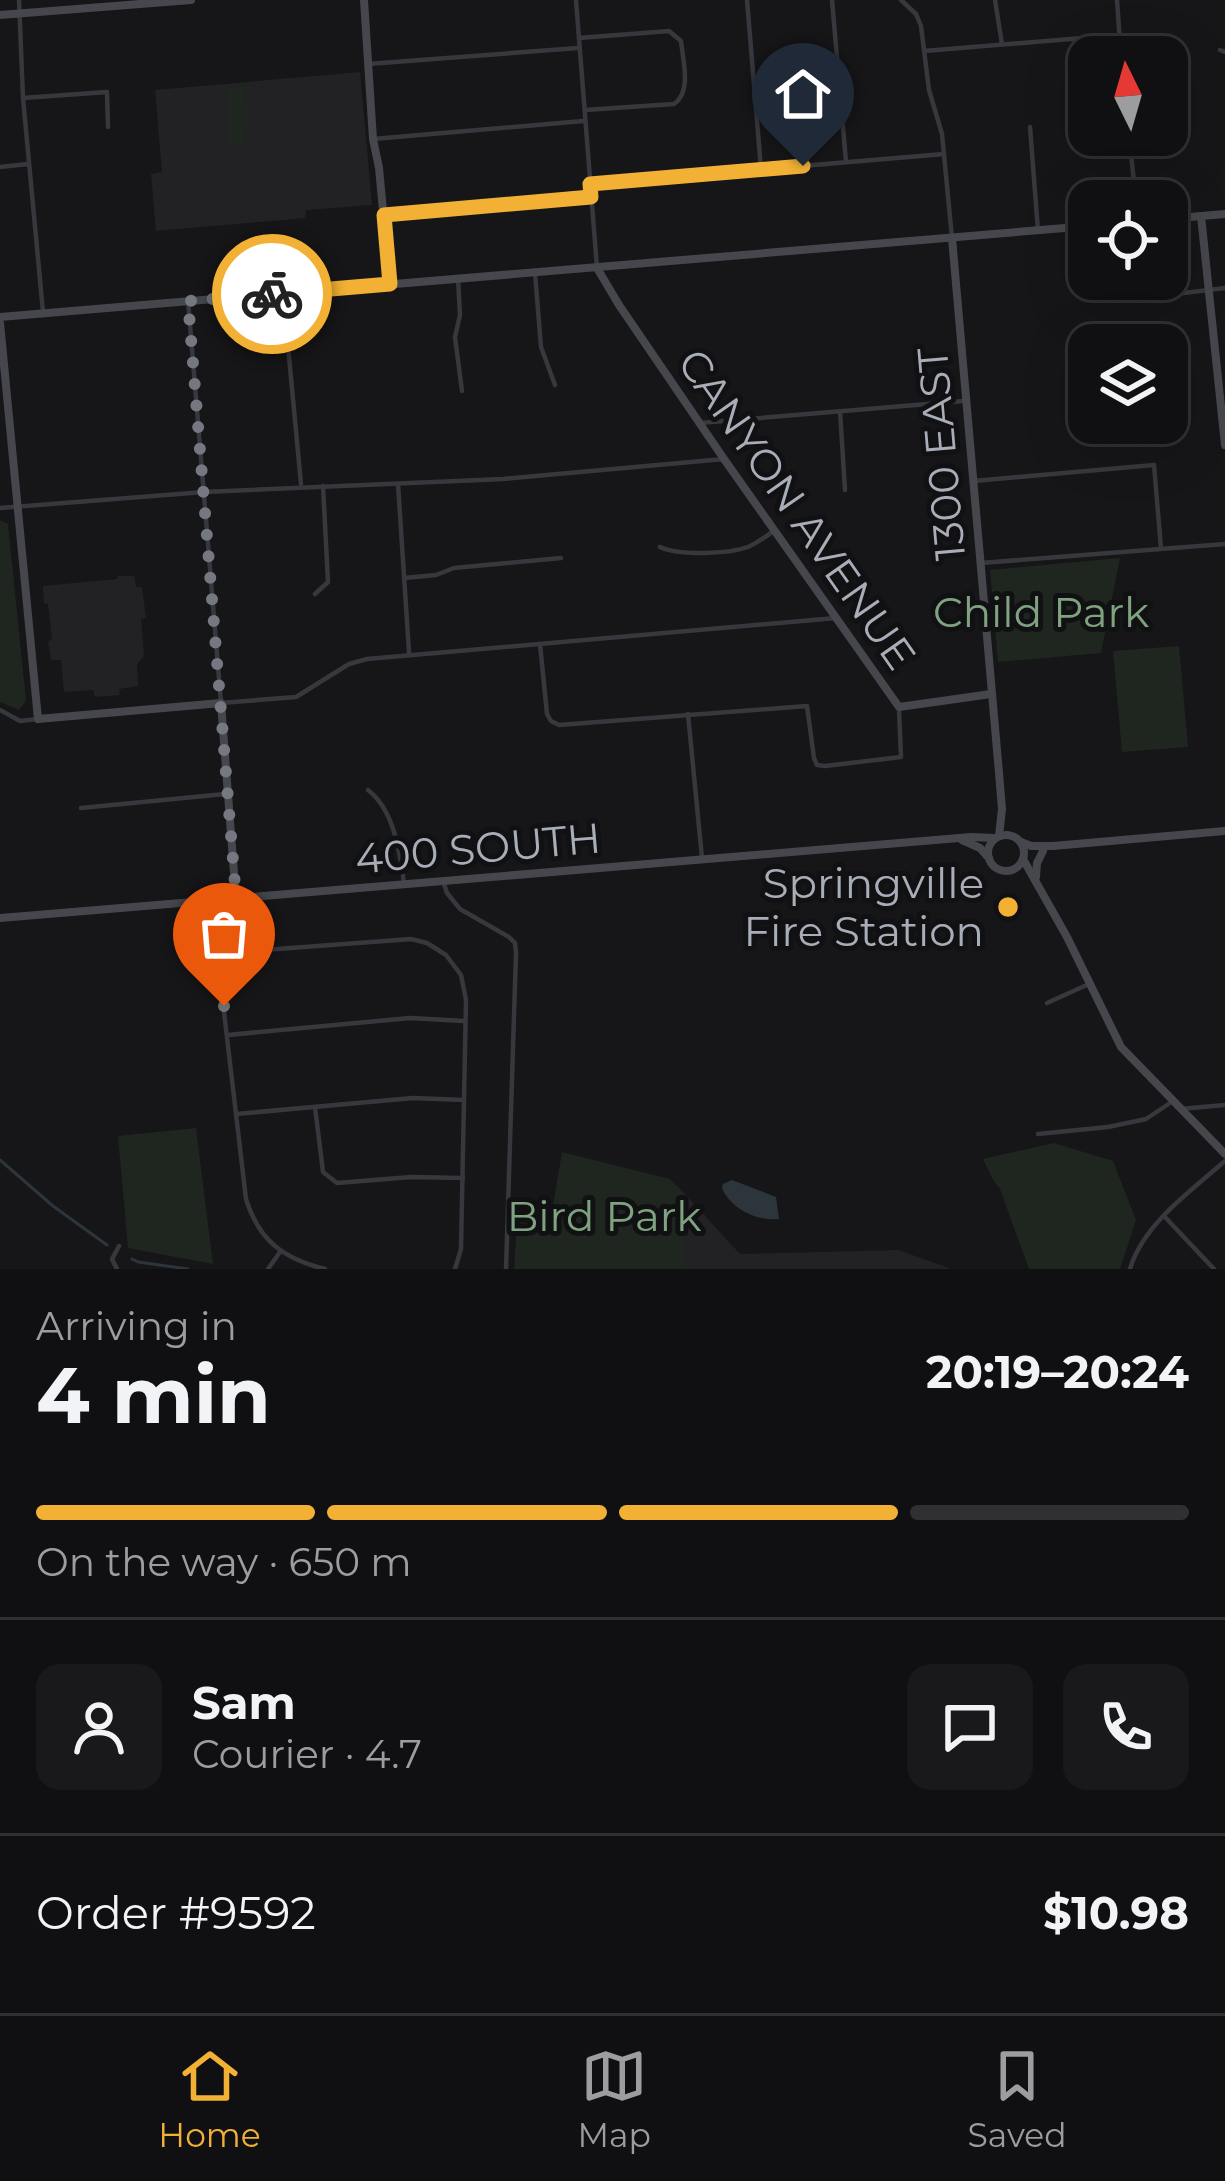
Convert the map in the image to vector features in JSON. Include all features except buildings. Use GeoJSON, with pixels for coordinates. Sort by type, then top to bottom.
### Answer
{"type":"FeatureCollection","features":[{"type":"Feature","properties":{"kind":"street"},"geometry":{"type":"LineString","coordinates":[[19,0],[22,98],[43,312]]}},
{"type":"Feature","properties":{"kind":"street"},"geometry":{"type":"LineString","coordinates":[[0,15],[191,0]]}},
{"type":"Feature","properties":{"kind":"street"},"geometry":{"type":"LineString","coordinates":[[364,0],[390,284]]}},
{"type":"Feature","properties":{"kind":"street"},"geometry":{"type":"LineString","coordinates":[[575,0],[596,268]]}},
{"type":"Feature","properties":{"kind":"street"},"geometry":{"type":"LineString","coordinates":[[747,0],[761,169]]}},
{"type":"Feature","properties":{"kind":"street"},"geometry":{"type":"LineString","coordinates":[[832,0],[846,162]]}},
{"type":"Feature","properties":{"kind":"street"},"geometry":{"type":"LineString","coordinates":[[995,0],[1002,44]]}},
{"type":"Feature","properties":{"kind":"street"},"geometry":{"type":"LineString","coordinates":[[924,51],[1119,35],[1117,0]]}},
{"type":"Feature","properties":{"kind":"street"},"geometry":{"type":"LineString","coordinates":[[904,3],[919,20],[929,90],[939,116],[952,238]]}},
{"type":"Feature","properties":{"kind":"street"},"geometry":{"type":"LineString","coordinates":[[579,38],[669,31],[681,41],[685,91],[674,104],[583,111]]}},
{"type":"Feature","properties":{"kind":"street"},"geometry":{"type":"LineString","coordinates":[[368,64],[579,48]]}},
{"type":"Feature","properties":{"kind":"street"},"geometry":{"type":"LineString","coordinates":[[22,98],[107,92],[108,127]]}},
{"type":"Feature","properties":{"kind":"street"},"geometry":{"type":"LineString","coordinates":[[374,139],[584,121]]}},
{"type":"Feature","properties":{"kind":"street"},"geometry":{"type":"LineString","coordinates":[[1030,127],[1038,231]]}},
{"type":"Feature","properties":{"kind":"street"},"geometry":{"type":"LineString","coordinates":[[590,184],[944,154]]}},
{"type":"Feature","properties":{"kind":"street"},"geometry":{"type":"LineString","coordinates":[[0,166],[28,164]]}},
{"type":"Feature","properties":{"kind":"street"},"geometry":{"type":"LineString","coordinates":[[384,215],[591,197]]}},
{"type":"Feature","properties":{"kind":"street"},"geometry":{"type":"LineString","coordinates":[[1188,217],[1225,214]]}},
{"type":"Feature","properties":{"kind":"street"},"geometry":{"type":"LineString","coordinates":[[1201,216],[1225,446]]}},
{"type":"Feature","properties":{"kind":"street"},"geometry":{"type":"LineString","coordinates":[[38,719],[4,411],[0,320],[43,312],[1068,228]]}},
{"type":"Feature","properties":{"kind":"street","name":"1300 EAST"},"geometry":{"type":"LineString","coordinates":[[952,238],[1001,809],[997,837]]}},
{"type":"Feature","properties":{"kind":"street","name":"CANYON AVENUE"},"geometry":{"type":"LineString","coordinates":[[596,268],[898,707],[991,694]]}},
{"type":"Feature","properties":{"kind":"street"},"geometry":{"type":"LineString","coordinates":[[535,273],[541,346],[555,385]]}},
{"type":"Feature","properties":{"kind":"street"},"geometry":{"type":"LineString","coordinates":[[458,279],[460,315],[455,337],[462,391]]}},
{"type":"Feature","properties":{"kind":"street"},"geometry":{"type":"LineString","coordinates":[[1154,302],[1167,295],[1225,288]]}},
{"type":"Feature","properties":{"kind":"street"},"geometry":{"type":"LineString","coordinates":[[283,293],[301,487]]}},
{"type":"Feature","properties":{"kind":"street"},"geometry":{"type":"LineString","coordinates":[[188,301],[236,899],[220,978],[248,1206],[256,1226],[280,1252],[325,1269]]}},
{"type":"Feature","properties":{"kind":"street"},"geometry":{"type":"LineString","coordinates":[[700,423],[967,401]]}},
{"type":"Feature","properties":{"kind":"street"},"geometry":{"type":"LineString","coordinates":[[840,411],[845,490]]}},
{"type":"Feature","properties":{"kind":"street"},"geometry":{"type":"LineString","coordinates":[[0,508],[204,492],[503,479],[724,459]]}},
{"type":"Feature","properties":{"kind":"street"},"geometry":{"type":"LineString","coordinates":[[974,481],[1154,465],[1161,548]]}},
{"type":"Feature","properties":{"kind":"street"},"geometry":{"type":"LineString","coordinates":[[398,484],[410,654]]}},
{"type":"Feature","properties":{"kind":"street"},"geometry":{"type":"LineString","coordinates":[[315,594],[328,582],[323,486]]}},
{"type":"Feature","properties":{"kind":"street"},"geometry":{"type":"LineString","coordinates":[[660,547],[674,554],[740,549],[775,530]]}},
{"type":"Feature","properties":{"kind":"street"},"geometry":{"type":"LineString","coordinates":[[981,563],[1225,544]]}},
{"type":"Feature","properties":{"kind":"street"},"geometry":{"type":"LineString","coordinates":[[404,578],[454,568],[561,558]]}},
{"type":"Feature","properties":{"kind":"street"},"geometry":{"type":"LineString","coordinates":[[0,710],[20,721],[296,698],[349,664],[410,654],[836,618]]}},
{"type":"Feature","properties":{"kind":"street"},"geometry":{"type":"LineString","coordinates":[[540,644],[547,714],[559,724],[807,706],[814,758],[817,765],[825,766],[901,757],[898,707]]}},
{"type":"Feature","properties":{"kind":"street"},"geometry":{"type":"LineString","coordinates":[[688,714],[702,860]]}},
{"type":"Feature","properties":{"kind":"street"},"geometry":{"type":"LineString","coordinates":[[368,790],[381,800],[401,855],[404,884]]}},
{"type":"Feature","properties":{"kind":"street"},"geometry":{"type":"LineString","coordinates":[[81,808],[228,794]]}},
{"type":"Feature","properties":{"kind":"street","name":"1300 EAST"},"geometry":{"type":"LineString","coordinates":[[1001,809],[1020,841]]}},
{"type":"Feature","properties":{"kind":"street"},"geometry":{"type":"LineString","coordinates":[[989,858],[989,847],[997,837],[1011,835],[1031,846],[1048,848],[1225,830]]}},
{"type":"Feature","properties":{"kind":"street","name":"400 SOUTH"},"geometry":{"type":"LineString","coordinates":[[0,918],[997,837]]}},
{"type":"Feature","properties":{"kind":"street"},"geometry":{"type":"LineString","coordinates":[[961,839],[980,848],[994,866],[1036,880]]}},
{"type":"Feature","properties":{"kind":"street"},"geometry":{"type":"LineString","coordinates":[[1020,841],[1023,859],[1121,1047],[1225,1157],[1164,1216],[1130,1269]]}},
{"type":"Feature","properties":{"kind":"street"},"geometry":{"type":"LineString","coordinates":[[1008,871],[1048,848]]}},
{"type":"Feature","properties":{"kind":"street"},"geometry":{"type":"LineString","coordinates":[[1036,880],[1037,863],[1048,848]]}},
{"type":"Feature","properties":{"kind":"street"},"geometry":{"type":"LineString","coordinates":[[443,881],[455,904],[508,937],[516,953],[506,1269]]}},
{"type":"Feature","properties":{"kind":"street"},"geometry":{"type":"LineString","coordinates":[[224,953],[400,939],[441,950],[461,975],[466,1000],[463,1178],[461,1250],[455,1269]]}},
{"type":"Feature","properties":{"kind":"street"},"geometry":{"type":"LineString","coordinates":[[1047,1003],[1089,984]]}},
{"type":"Feature","properties":{"kind":"street"},"geometry":{"type":"LineString","coordinates":[[228,1034],[410,1018],[464,1021]]}},
{"type":"Feature","properties":{"kind":"street"},"geometry":{"type":"LineString","coordinates":[[236,1114],[412,1099],[464,1100]]}},
{"type":"Feature","properties":{"kind":"street"},"geometry":{"type":"LineString","coordinates":[[1038,1134],[1108,1127],[1146,1119],[1177,1105],[1225,1105]]}},
{"type":"Feature","properties":{"kind":"street"},"geometry":{"type":"LineString","coordinates":[[315,1107],[323,1172],[337,1183],[463,1178]]}},
{"type":"Feature","properties":{"kind":"street"},"geometry":{"type":"LineString","coordinates":[[1164,1216],[1214,1269]]}},
{"type":"Feature","properties":{"kind":"street"},"geometry":{"type":"LineString","coordinates":[[117,1269],[112,1259],[119,1246]]}},
{"type":"Feature","properties":{"kind":"street"},"geometry":{"type":"LineString","coordinates":[[268,1269],[280,1252]]}},
{"type":"Feature","properties":{"kind":"shaded area"},"geometry":{"type":"Polygon","coordinates":[[[360,72],[372,205],[306,210],[305,218],[156,231],[151,174],[162,172],[155,90],[360,72]]]}},
{"type":"Feature","properties":{"kind":"shaded area"},"geometry":{"type":"Polygon","coordinates":[[[134,576],[136,587],[142,587],[146,618],[141,619],[144,656],[137,664],[138,686],[119,689],[120,695],[64,692],[61,660],[51,660],[43,586],[134,576]]]}},
{"type":"Feature","properties":{"kind":"shaded area"},"geometry":{"type":"Polygon","coordinates":[[[732,1180],[776,1197],[779,1219],[753,1216],[738,1208],[722,1188],[732,1180]]]}},
{"type":"Feature","properties":{"kind":"shaded area"},"geometry":{"type":"Polygon","coordinates":[[[684,1193],[740,1254],[898,1250],[952,1269],[684,1269],[684,1193]]]}},
{"type":"Feature","properties":{"kind":"green space"},"geometry":{"type":"Polygon","coordinates":[[[245,86],[248,127],[243,128],[244,144],[229,145],[226,89],[245,86]]]}},
{"type":"Feature","properties":{"kind":"green space"},"geometry":{"type":"Polygon","coordinates":[[[0,520],[8,524],[26,701],[19,710],[0,702],[0,520]]]}},
{"type":"Feature","properties":{"kind":"green space","name":"Child Park"},"geometry":{"type":"Polygon","coordinates":[[[1120,558],[1101,653],[998,662],[990,570],[1120,558]]]}},
{"type":"Feature","properties":{"kind":"green space"},"geometry":{"type":"Polygon","coordinates":[[[1179,646],[1188,747],[1122,752],[1113,651],[1179,646]]]}},
{"type":"Feature","properties":{"kind":"green space"},"geometry":{"type":"Polygon","coordinates":[[[196,1128],[213,1264],[128,1248],[118,1136],[196,1128]]]}},
{"type":"Feature","properties":{"kind":"green space"},"geometry":{"type":"Polygon","coordinates":[[[1054,1143],[1113,1161],[1136,1220],[1120,1269],[1029,1269],[1000,1189],[983,1159],[1054,1143]]]}},
{"type":"Feature","properties":{"kind":"green space","name":"Bird Park"},"geometry":{"type":"Polygon","coordinates":[[[562,1152],[670,1179],[684,1193],[684,1269],[514,1269],[518,1211],[552,1212],[562,1152]]]}},
{"type":"Feature","properties":{"kind":"waterway"},"geometry":{"type":"LineString","coordinates":[[0,1160],[107,1245]]}},
{"type":"Feature","properties":{"kind":"waterway"},"geometry":{"type":"LineString","coordinates":[[132,1259],[188,1269]]}},
{"type":"Feature","properties":{"kind":"way so far"},"geometry":{"type":"LineString","coordinates":[[224,1006],[220,965],[237,910],[188,301],[272,294]]}},
{"type":"Feature","properties":{"kind":"place","name":"Springville Fire Station"},"geometry":{"type":"Point","coordinates":[1008,907]}},
{"type":"Feature","properties":{"kind":"route"},"geometry":{"type":"LineString","coordinates":[[272,294],[390,284],[384,215],[591,197],[590,184],[803,166]]}}]}
